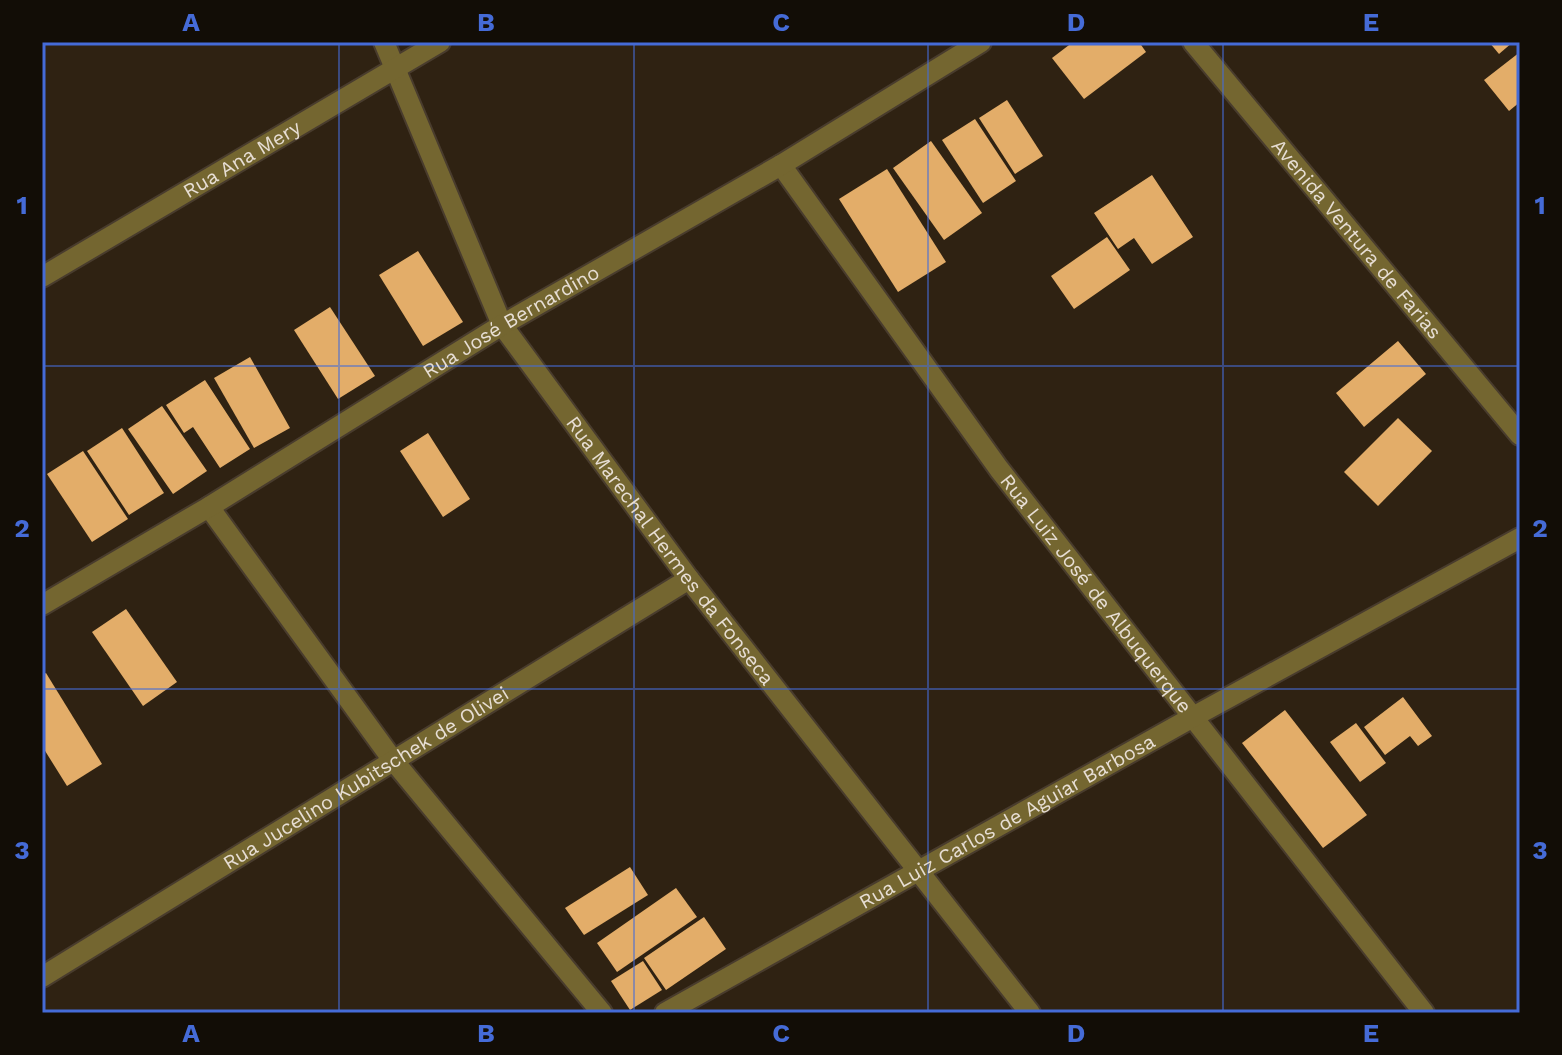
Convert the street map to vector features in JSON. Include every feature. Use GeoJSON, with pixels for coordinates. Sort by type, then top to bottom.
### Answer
{"type":"FeatureCollection","features":[{"type":"Feature","properties":{"kind":"street","name":"Rua Marechal Hermes da Fonseca"},"geometry":{"type":"LineString","coordinates":[[384,42],[502,325],[689,579],[1030,1013]]}},
{"type":"Feature","properties":{"kind":"street","name":"Rua Ana Mery"},"geometry":{"type":"LineString","coordinates":[[42,277],[440,42]]}},
{"type":"Feature","properties":{"kind":"street","name":"Rua José Bernardino"},"geometry":{"type":"LineString","coordinates":[[42,605],[209,507],[502,325],[781,165],[981,42]]}},
{"type":"Feature","properties":{"kind":"street","name":"Avenida Ventura de Farias"},"geometry":{"type":"LineString","coordinates":[[1193,42],[1520,435]]}},
{"type":"Feature","properties":{"kind":"street","name":"Rua Luiz José de Albuquerque"},"geometry":{"type":"LineString","coordinates":[[781,165],[999,469],[1424,1013]]}},
{"type":"Feature","properties":{"kind":"street"},"geometry":{"type":"LineString","coordinates":[[209,507],[392,759],[602,1013]]}},
{"type":"Feature","properties":{"kind":"street","name":"Rua Luiz Carlos de Aguiar Barbosa"},"geometry":{"type":"LineString","coordinates":[[665,1013],[917,870],[1520,538]]}},
{"type":"Feature","properties":{"kind":"street","name":"Rua Jucelino Kubitschek de Olivei"},"geometry":{"type":"LineString","coordinates":[[42,977],[689,579]]}},
{"type":"Feature","properties":{"kind":"building"},"geometry":{"type":"Polygon","coordinates":[[[1073,42],[1139,42],[1146,52],[1084,99],[1052,58],[1073,42]]]}},
{"type":"Feature","properties":{"kind":"building"},"geometry":{"type":"Polygon","coordinates":[[[1489,42],[1513,42],[1499,54],[1489,42]]]}},
{"type":"Feature","properties":{"kind":"building"},"geometry":{"type":"Polygon","coordinates":[[[1520,52],[1520,102],[1509,111],[1484,80],[1520,52]]]}},
{"type":"Feature","properties":{"kind":"building"},"geometry":{"type":"Polygon","coordinates":[[[1007,100],[1043,156],[1015,174],[979,118],[1007,100]]]}},
{"type":"Feature","properties":{"kind":"building"},"geometry":{"type":"Polygon","coordinates":[[[975,119],[1016,181],[983,203],[942,140],[975,119]]]}},
{"type":"Feature","properties":{"kind":"building"},"geometry":{"type":"Polygon","coordinates":[[[931,141],[982,213],[944,240],[893,168],[931,141]]]}},
{"type":"Feature","properties":{"kind":"building"},"geometry":{"type":"Polygon","coordinates":[[[887,169],[946,262],[898,292],[839,199],[887,169]]]}},
{"type":"Feature","properties":{"kind":"building"},"geometry":{"type":"Polygon","coordinates":[[[1152,175],[1193,237],[1152,264],[1134,238],[1118,249],[1094,213],[1152,175]]]}},
{"type":"Feature","properties":{"kind":"building"},"geometry":{"type":"Polygon","coordinates":[[[1107,237],[1130,270],[1074,309],[1051,276],[1107,237]]]}},
{"type":"Feature","properties":{"kind":"building"},"geometry":{"type":"Polygon","coordinates":[[[418,251],[463,322],[423,346],[379,275],[418,251]]]}},
{"type":"Feature","properties":{"kind":"building"},"geometry":{"type":"Polygon","coordinates":[[[330,307],[375,376],[338,399],[294,330],[330,307]]]}},
{"type":"Feature","properties":{"kind":"building"},"geometry":{"type":"Polygon","coordinates":[[[1398,341],[1426,374],[1364,427],[1336,393],[1398,341]]]}},
{"type":"Feature","properties":{"kind":"building"},"geometry":{"type":"Polygon","coordinates":[[[250,357],[290,428],[254,448],[214,378],[250,357]]]}},
{"type":"Feature","properties":{"kind":"building"},"geometry":{"type":"Polygon","coordinates":[[[205,380],[250,449],[220,468],[193,427],[184,433],[166,405],[205,380]]]}},
{"type":"Feature","properties":{"kind":"building"},"geometry":{"type":"Polygon","coordinates":[[[162,406],[207,471],[173,494],[128,429],[162,406]]]}},
{"type":"Feature","properties":{"kind":"building"},"geometry":{"type":"Polygon","coordinates":[[[1398,418],[1432,451],[1378,506],[1344,472],[1398,418]]]}},
{"type":"Feature","properties":{"kind":"building"},"geometry":{"type":"Polygon","coordinates":[[[122,428],[164,493],[129,515],[87,451],[122,428]]]}},
{"type":"Feature","properties":{"kind":"building"},"geometry":{"type":"Polygon","coordinates":[[[428,433],[470,499],[443,517],[400,451],[428,433]]]}},
{"type":"Feature","properties":{"kind":"building"},"geometry":{"type":"Polygon","coordinates":[[[83,451],[128,519],[92,542],[47,474],[83,451]]]}},
{"type":"Feature","properties":{"kind":"building"},"geometry":{"type":"Polygon","coordinates":[[[126,609],[177,682],[143,706],[92,632],[126,609]]]}},
{"type":"Feature","properties":{"kind":"building"},"geometry":{"type":"Polygon","coordinates":[[[46,673],[102,764],[67,786],[42,746],[42,675],[46,673]]]}},
{"type":"Feature","properties":{"kind":"building"},"geometry":{"type":"Polygon","coordinates":[[[1403,697],[1432,736],[1418,746],[1410,736],[1385,755],[1364,727],[1403,697]]]}},
{"type":"Feature","properties":{"kind":"building"},"geometry":{"type":"Polygon","coordinates":[[[1285,710],[1367,815],[1323,848],[1242,743],[1285,710]]]}},
{"type":"Feature","properties":{"kind":"building"},"geometry":{"type":"Polygon","coordinates":[[[1356,723],[1386,763],[1360,782],[1330,742],[1356,723]]]}},
{"type":"Feature","properties":{"kind":"building"},"geometry":{"type":"Polygon","coordinates":[[[630,867],[648,895],[584,935],[565,908],[630,867]]]}},
{"type":"Feature","properties":{"kind":"building"},"geometry":{"type":"Polygon","coordinates":[[[676,888],[697,917],[617,972],[597,943],[676,888]]]}},
{"type":"Feature","properties":{"kind":"building"},"geometry":{"type":"Polygon","coordinates":[[[704,917],[726,949],[666,990],[644,958],[704,917]]]}},
{"type":"Feature","properties":{"kind":"building"},"geometry":{"type":"Polygon","coordinates":[[[643,961],[662,990],[630,1010],[611,981],[643,961]]]}}]}
